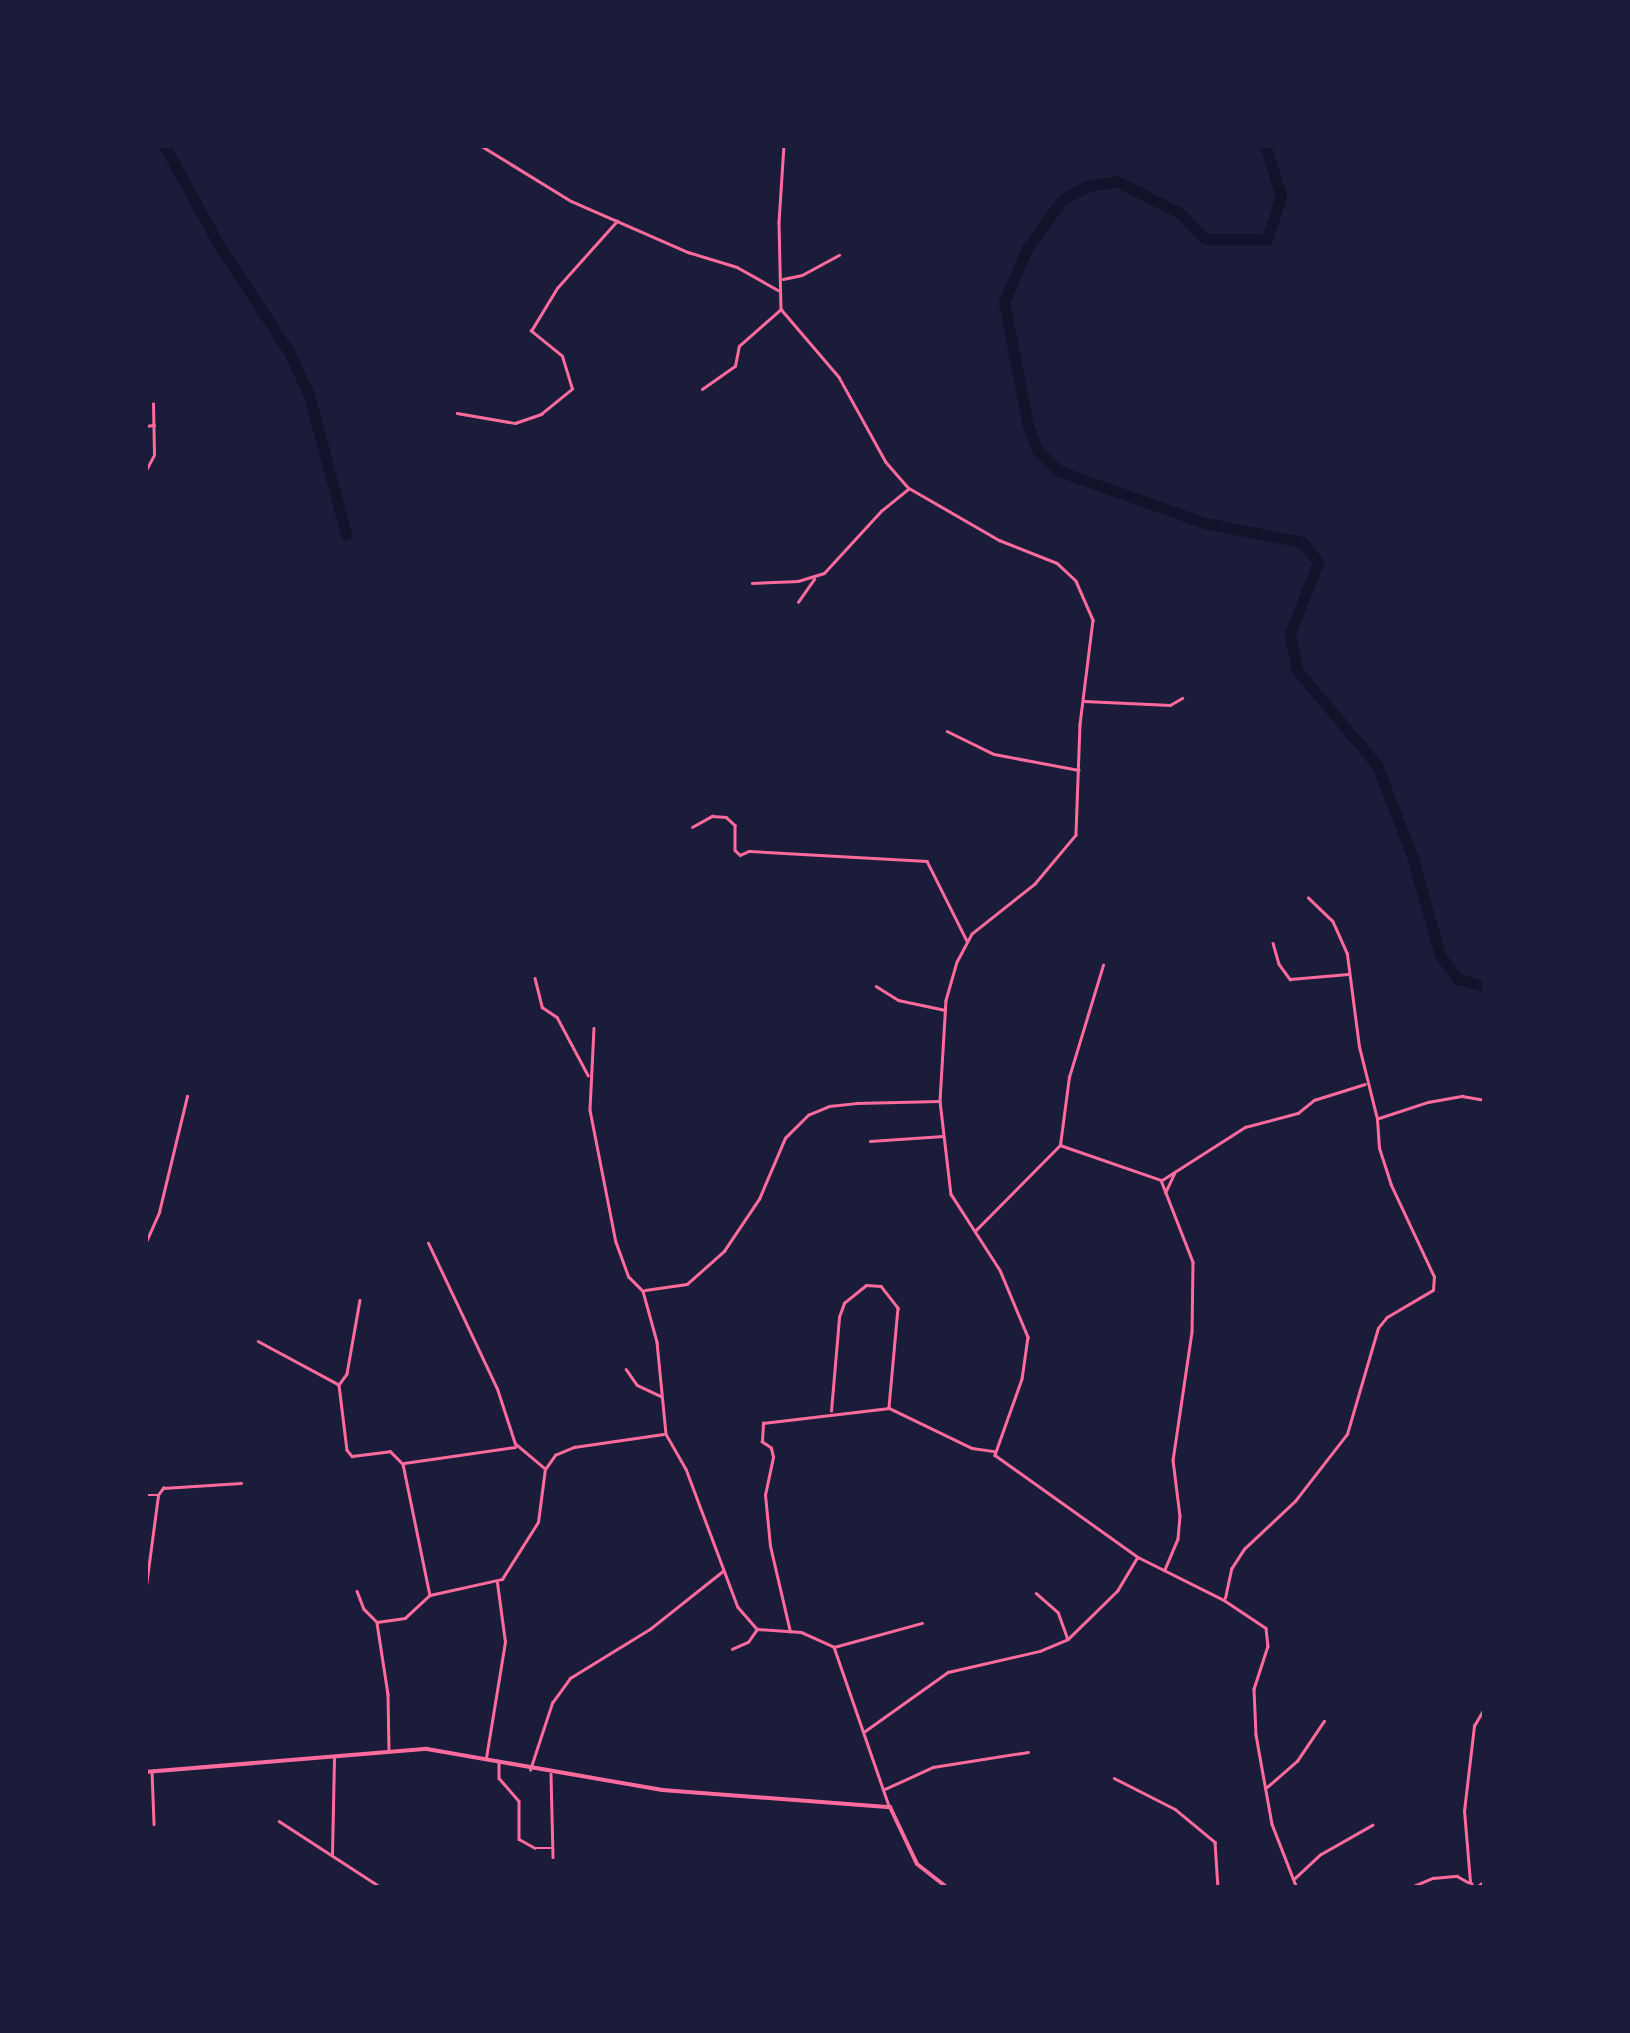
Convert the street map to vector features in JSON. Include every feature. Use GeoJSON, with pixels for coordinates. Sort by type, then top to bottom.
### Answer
{"type":"FeatureCollection","features":[{"type":"Feature","properties":{"kind":"street"},"geometry":{"type":"LineString","coordinates":[[480,145],[571,201],[737,267],[780,291]]}},
{"type":"Feature","properties":{"kind":"street"},"geometry":{"type":"LineString","coordinates":[[784,145],[779,222],[781,310],[839,377],[879,450],[909,488],[990,535],[1049,558],[1076,581],[1090,610],[1094,632],[1082,701],[1079,815],[1073,840],[1035,884],[980,926],[968,942],[950,983],[946,1010],[940,1101],[951,1194],[1008,1285],[1028,1337],[1022,1379],[994,1451],[997,1459],[1138,1557],[1224,1600],[1262,1624],[1269,1634],[1254,1689],[1274,1830],[1296,1888]]}},
{"type":"Feature","properties":{"kind":"street"},"geometry":{"type":"LineString","coordinates":[[458,413],[515,423],[541,414],[572,389],[562,356],[532,331],[557,288],[617,221]]}},
{"type":"Feature","properties":{"kind":"street"},"geometry":{"type":"LineString","coordinates":[[781,279],[802,275],[839,255]]}},
{"type":"Feature","properties":{"kind":"street"},"geometry":{"type":"LineString","coordinates":[[702,389],[736,366],[739,346],[781,310]]}},
{"type":"Feature","properties":{"kind":"street"},"geometry":{"type":"LineString","coordinates":[[145,472],[154,455],[153,404]]}},
{"type":"Feature","properties":{"kind":"street"},"geometry":{"type":"LineString","coordinates":[[145,426],[155,425]]}},
{"type":"Feature","properties":{"kind":"street"},"geometry":{"type":"LineString","coordinates":[[798,602],[814,578],[909,488]]}},
{"type":"Feature","properties":{"kind":"street"},"geometry":{"type":"LineString","coordinates":[[752,582],[814,578]]}},
{"type":"Feature","properties":{"kind":"street"},"geometry":{"type":"LineString","coordinates":[[1082,701],[1170,705],[1182,698]]}},
{"type":"Feature","properties":{"kind":"street"},"geometry":{"type":"LineString","coordinates":[[947,731],[994,754],[1080,770]]}},
{"type":"Feature","properties":{"kind":"street"},"geometry":{"type":"LineString","coordinates":[[692,826],[712,816],[726,817],[735,825],[735,850],[740,855],[749,852],[927,861],[968,942]]}},
{"type":"Feature","properties":{"kind":"street"},"geometry":{"type":"LineString","coordinates":[[1224,1600],[1231,1569],[1244,1550],[1295,1501],[1346,1434],[1378,1328],[1387,1316],[1433,1290],[1434,1277],[1390,1185],[1379,1148],[1347,954],[1332,921],[1308,898]]}},
{"type":"Feature","properties":{"kind":"street"},"geometry":{"type":"LineString","coordinates":[[1273,942],[1278,964],[1290,979],[1349,974]]}},
{"type":"Feature","properties":{"kind":"street"},"geometry":{"type":"LineString","coordinates":[[974,1232],[1060,1144],[1069,1076],[1103,964]]}},
{"type":"Feature","properties":{"kind":"street"},"geometry":{"type":"LineString","coordinates":[[535,978],[542,1008],[557,1017],[589,1077]]}},
{"type":"Feature","properties":{"kind":"street"},"geometry":{"type":"LineString","coordinates":[[876,986],[898,1000],[946,1010]]}},
{"type":"Feature","properties":{"kind":"street"},"geometry":{"type":"LineString","coordinates":[[594,1028],[590,1110],[616,1242],[629,1277],[644,1291],[657,1342],[666,1434],[686,1469],[738,1607],[757,1630],[816,1637],[834,1647],[890,1807],[917,1864],[948,1888]]}},
{"type":"Feature","properties":{"kind":"street"},"geometry":{"type":"LineString","coordinates":[[1161,1180],[1245,1128],[1298,1113],[1314,1100],[1366,1083]]}},
{"type":"Feature","properties":{"kind":"street"},"geometry":{"type":"LineString","coordinates":[[145,1244],[159,1212],[187,1096]]}},
{"type":"Feature","properties":{"kind":"street"},"geometry":{"type":"LineString","coordinates":[[1377,1119],[1428,1102],[1462,1096],[1485,1100]]}},
{"type":"Feature","properties":{"kind":"street"},"geometry":{"type":"LineString","coordinates":[[644,1291],[688,1284],[724,1251],[759,1199],[785,1138],[808,1115],[829,1106],[856,1103],[940,1101]]}},
{"type":"Feature","properties":{"kind":"street"},"geometry":{"type":"LineString","coordinates":[[870,1141],[945,1136]]}},
{"type":"Feature","properties":{"kind":"street"},"geometry":{"type":"LineString","coordinates":[[1060,1144],[1098,1154],[1161,1180]]}},
{"type":"Feature","properties":{"kind":"street"},"geometry":{"type":"LineString","coordinates":[[1165,1194],[1168,1180],[1180,1170]]}},
{"type":"Feature","properties":{"kind":"street"},"geometry":{"type":"LineString","coordinates":[[1161,1180],[1192,1262],[1192,1332],[1173,1460],[1180,1516],[1178,1539],[1165,1570]]}},
{"type":"Feature","properties":{"kind":"street"},"geometry":{"type":"LineString","coordinates":[[428,1242],[496,1388],[517,1446],[545,1469]]}},
{"type":"Feature","properties":{"kind":"street"},"geometry":{"type":"LineString","coordinates":[[831,1413],[839,1317],[844,1303],[866,1285],[880,1286],[896,1301],[888,1408]]}},
{"type":"Feature","properties":{"kind":"street"},"geometry":{"type":"LineString","coordinates":[[339,1384],[348,1374],[360,1300]]}},
{"type":"Feature","properties":{"kind":"street"},"geometry":{"type":"LineString","coordinates":[[258,1340],[339,1384]]}},
{"type":"Feature","properties":{"kind":"street"},"geometry":{"type":"LineString","coordinates":[[626,1369],[636,1385],[662,1396]]}},
{"type":"Feature","properties":{"kind":"street"},"geometry":{"type":"LineString","coordinates":[[339,1384],[349,1453],[390,1450],[402,1464],[430,1595]]}},
{"type":"Feature","properties":{"kind":"street"},"geometry":{"type":"LineString","coordinates":[[790,1632],[770,1546],[764,1495],[773,1457],[760,1433],[763,1423],[888,1408],[972,1448],[994,1451]]}},
{"type":"Feature","properties":{"kind":"street"},"geometry":{"type":"LineString","coordinates":[[377,1622],[405,1618],[430,1595],[497,1582],[534,1533],[545,1469],[555,1454],[574,1447],[666,1434]]}},
{"type":"Feature","properties":{"kind":"street"},"geometry":{"type":"LineString","coordinates":[[402,1464],[517,1446]]}},
{"type":"Feature","properties":{"kind":"street"},"geometry":{"type":"LineString","coordinates":[[145,1593],[158,1495],[164,1488],[241,1483]]}},
{"type":"Feature","properties":{"kind":"street"},"geometry":{"type":"LineString","coordinates":[[145,1495],[158,1495]]}},
{"type":"Feature","properties":{"kind":"street"},"geometry":{"type":"LineString","coordinates":[[864,1730],[948,1672],[1040,1651],[1068,1639],[1112,1596],[1138,1557]]}},
{"type":"Feature","properties":{"kind":"street"},"geometry":{"type":"LineString","coordinates":[[530,1770],[552,1703],[570,1678],[650,1630],[724,1570]]}},
{"type":"Feature","properties":{"kind":"street"},"geometry":{"type":"LineString","coordinates":[[485,1759],[505,1642],[497,1582]]}},
{"type":"Feature","properties":{"kind":"street"},"geometry":{"type":"LineString","coordinates":[[357,1591],[364,1609],[377,1622],[377,1644],[388,1694],[389,1750]]}},
{"type":"Feature","properties":{"kind":"street"},"geometry":{"type":"LineString","coordinates":[[1036,1593],[1058,1612],[1068,1639]]}},
{"type":"Feature","properties":{"kind":"street"},"geometry":{"type":"LineString","coordinates":[[834,1647],[922,1623]]}},
{"type":"Feature","properties":{"kind":"street"},"geometry":{"type":"LineString","coordinates":[[732,1650],[748,1642],[757,1630]]}},
{"type":"Feature","properties":{"kind":"street"},"geometry":{"type":"LineString","coordinates":[[1470,1882],[1464,1811],[1474,1726],[1485,1708]]}},
{"type":"Feature","properties":{"kind":"street"},"geometry":{"type":"LineString","coordinates":[[1266,1788],[1297,1761],[1324,1720]]}},
{"type":"Feature","properties":{"kind":"street"},"geometry":{"type":"LineString","coordinates":[[154,1824],[148,1772],[389,1750],[445,1751],[551,1774],[688,1793],[890,1807]]}},
{"type":"Feature","properties":{"kind":"street"},"geometry":{"type":"LineString","coordinates":[[884,1790],[933,1767],[1028,1752]]}},
{"type":"Feature","properties":{"kind":"street"},"geometry":{"type":"LineString","coordinates":[[332,1856],[334,1755]]}},
{"type":"Feature","properties":{"kind":"street"},"geometry":{"type":"LineString","coordinates":[[500,1763],[500,1778],[519,1801],[519,1838],[535,1848],[553,1848]]}},
{"type":"Feature","properties":{"kind":"street"},"geometry":{"type":"LineString","coordinates":[[551,1774],[553,1857]]}},
{"type":"Feature","properties":{"kind":"street"},"geometry":{"type":"LineString","coordinates":[[1114,1778],[1175,1809],[1216,1842],[1218,1888]]}},
{"type":"Feature","properties":{"kind":"street"},"geometry":{"type":"LineString","coordinates":[[278,1821],[382,1888]]}},
{"type":"Feature","properties":{"kind":"street"},"geometry":{"type":"LineString","coordinates":[[1294,1879],[1320,1854],[1372,1825]]}},
{"type":"Feature","properties":{"kind":"street"},"geometry":{"type":"LineString","coordinates":[[1409,1888],[1434,1878],[1458,1876],[1475,1888],[1485,1881]]}},
{"type":"Feature","properties":{"kind":"street"},"geometry":{"type":"LineString","coordinates":[[1012,1888],[1023,1888]]}},
{"type":"Feature","properties":{"kind":"waterway"},"geometry":{"type":"LineString","coordinates":[[164,145],[219,245],[289,352],[309,395],[346,534]]}},
{"type":"Feature","properties":{"kind":"waterway"},"geometry":{"type":"LineString","coordinates":[[1265,145],[1281,196],[1267,239],[1205,239],[1180,213],[1116,181],[1086,187],[1062,200],[1027,248],[1004,302],[1028,425],[1037,450],[1059,471],[1205,523],[1302,542],[1318,562],[1290,634],[1297,670],[1377,765],[1413,859],[1440,955],[1457,978],[1485,987]]}}]}
